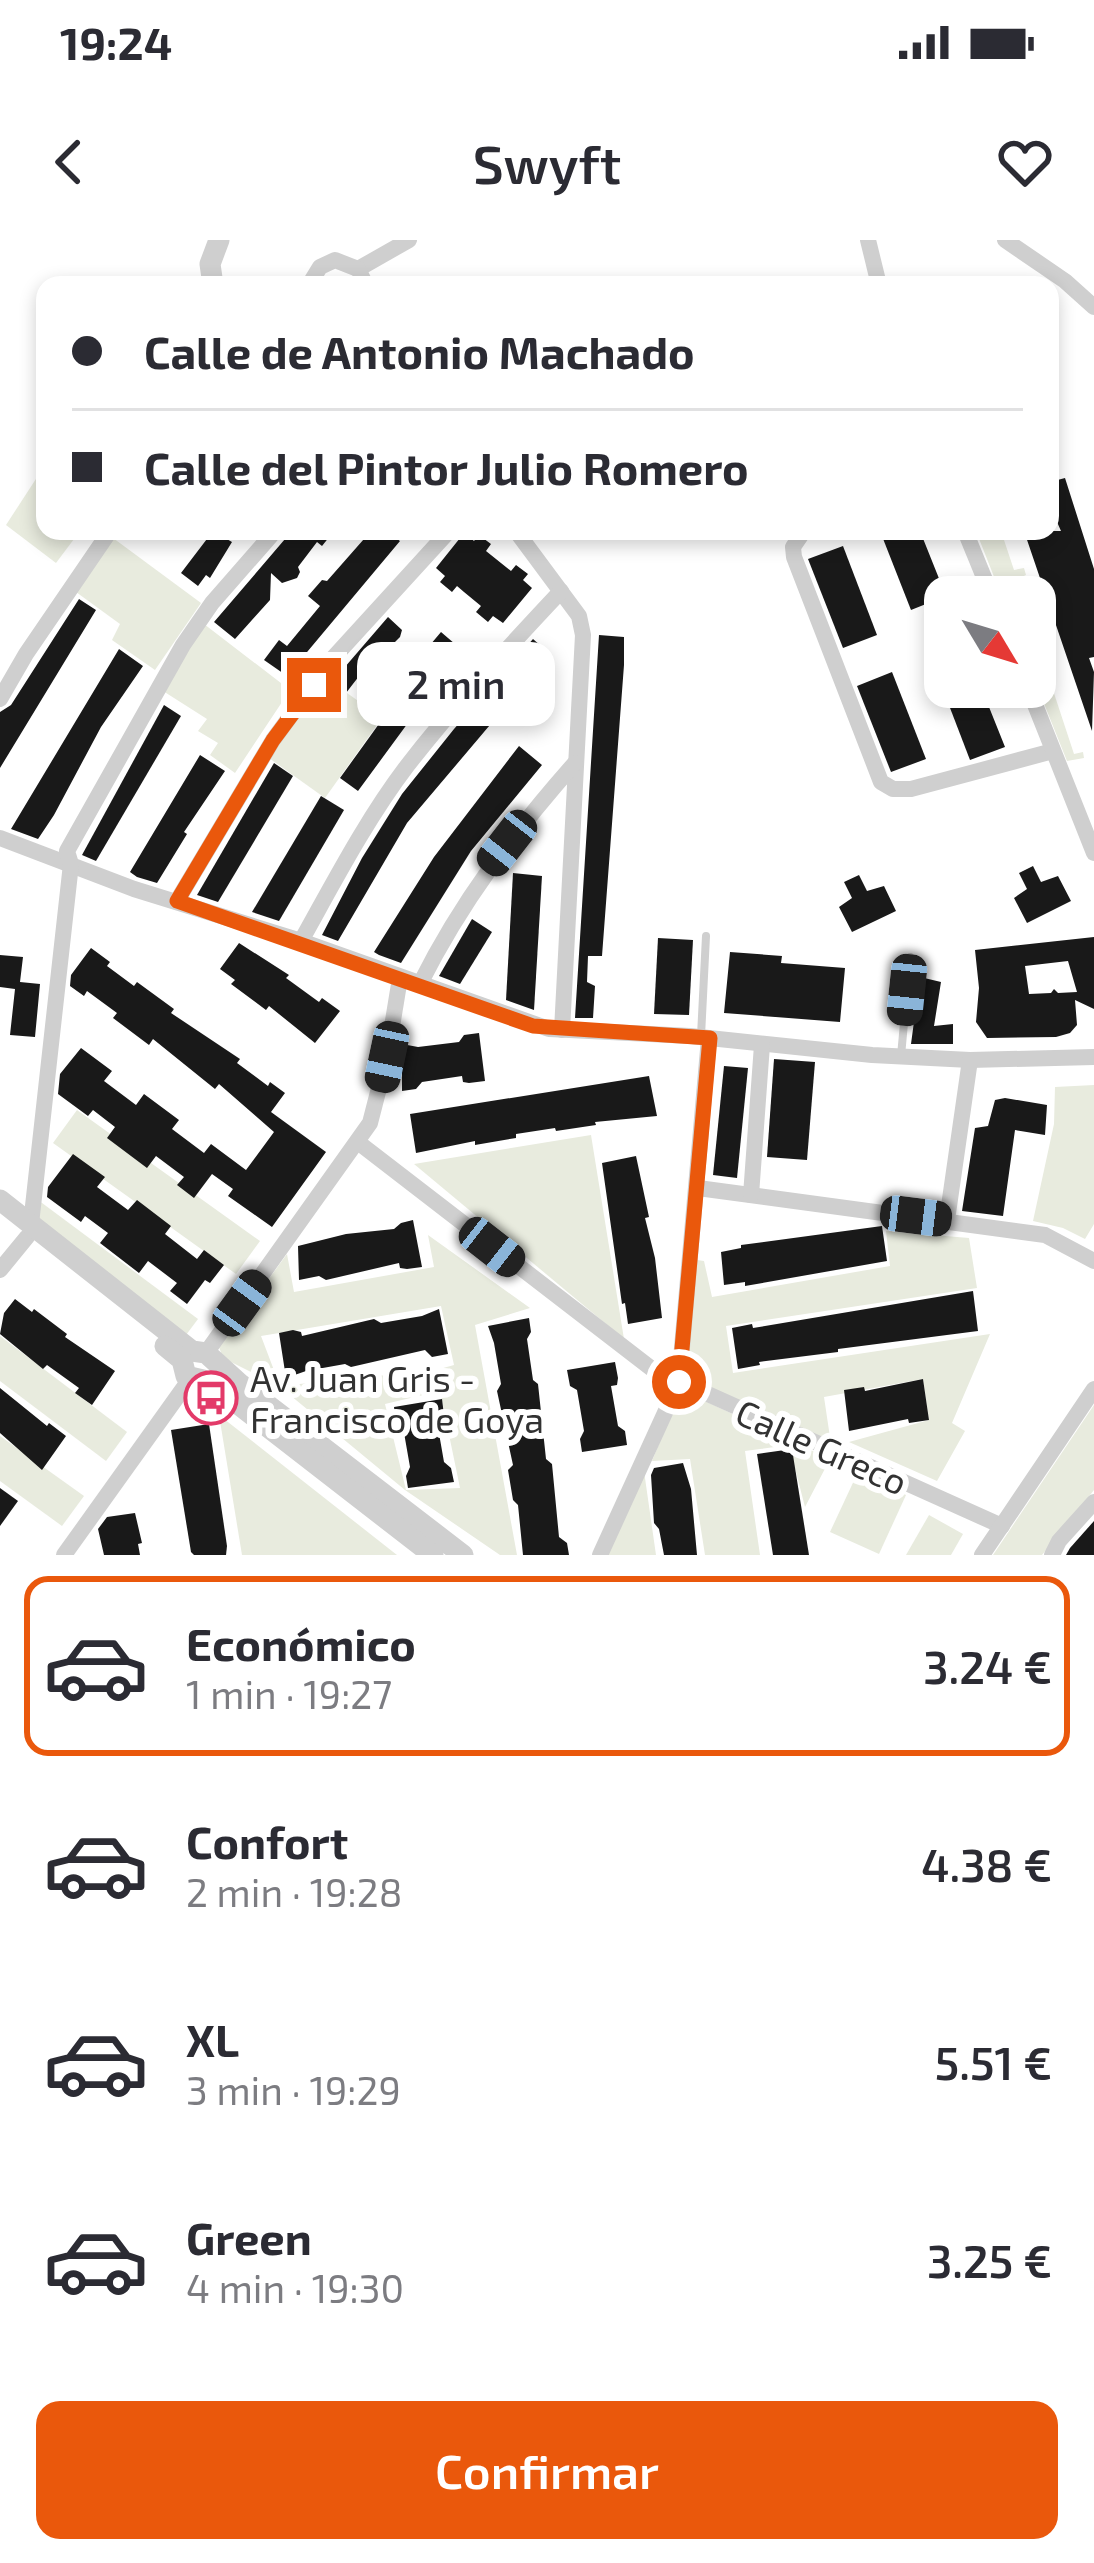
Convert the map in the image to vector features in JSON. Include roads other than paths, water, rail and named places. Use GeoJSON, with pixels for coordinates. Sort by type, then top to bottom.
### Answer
{"type":"FeatureCollection","features":[{"type":"Feature","properties":{"kind":"street"},"geometry":{"type":"LineString","coordinates":[[211,276],[210,264],[219,240]]}},
{"type":"Feature","properties":{"kind":"street"},"geometry":{"type":"LineString","coordinates":[[363,276],[409,240]]}},
{"type":"Feature","properties":{"kind":"street"},"geometry":{"type":"LineString","coordinates":[[868,240],[877,276]]}},
{"type":"Feature","properties":{"kind":"street"},"geometry":{"type":"LineString","coordinates":[[1005,240],[1026,248],[1058,276]]}},
{"type":"Feature","properties":{"kind":"street"},"geometry":{"type":"LineString","coordinates":[[313,276],[329,262],[345,261],[361,276]]}},
{"type":"Feature","properties":{"kind":"street"},"geometry":{"type":"LineString","coordinates":[[1059,277],[1094,307]]}},
{"type":"Feature","properties":{"kind":"street"},"geometry":{"type":"LineString","coordinates":[[0,699],[104,540]]}},
{"type":"Feature","properties":{"kind":"street"},"geometry":{"type":"LineString","coordinates":[[0,1270],[29,1230],[48,1125],[60,1020],[71,864],[68,851],[183,645],[212,603],[267,540]]}},
{"type":"Feature","properties":{"kind":"street"},"geometry":{"type":"LineString","coordinates":[[177,901],[273,740],[334,657],[441,540]]}},
{"type":"Feature","properties":{"kind":"street"},"geometry":{"type":"LineString","coordinates":[[523,540],[579,616],[583,635],[562,1030]]}},
{"type":"Feature","properties":{"kind":"street"},"geometry":{"type":"LineString","coordinates":[[798,540],[794,557],[881,782],[893,789],[910,789],[1053,751]]}},
{"type":"Feature","properties":{"kind":"street"},"geometry":{"type":"LineString","coordinates":[[969,540],[983,576]]}},
{"type":"Feature","properties":{"kind":"street"},"geometry":{"type":"LineString","coordinates":[[301,941],[405,769],[561,591]]}},
{"type":"Feature","properties":{"kind":"street"},"geometry":{"type":"LineString","coordinates":[[1036,708],[1094,853]]}},
{"type":"Feature","properties":{"kind":"street"},"geometry":{"type":"LineString","coordinates":[[420,984],[487,868],[575,762]]}},
{"type":"Feature","properties":{"kind":"street"},"geometry":{"type":"LineString","coordinates":[[0,838],[533,1026],[970,1060],[1094,1057]]}},
{"type":"Feature","properties":{"kind":"street"},"geometry":{"type":"LineString","coordinates":[[64,1555],[358,1143],[376,1108],[400,978]]}},
{"type":"Feature","properties":{"kind":"street"},"geometry":{"type":"LineString","coordinates":[[600,1555],[679,1382],[698,1188],[705,1038]]}},
{"type":"Feature","properties":{"kind":"street"},"geometry":{"type":"LineString","coordinates":[[751,1195],[762,1045]]}},
{"type":"Feature","properties":{"kind":"street"},"geometry":{"type":"LineString","coordinates":[[946,1220],[970,1060]]}},
{"type":"Feature","properties":{"kind":"street","name":"Calle Greco"},"geometry":{"type":"LineString","coordinates":[[358,1143],[633,1357],[1002,1526]]}},
{"type":"Feature","properties":{"kind":"street"},"geometry":{"type":"LineString","coordinates":[[698,1188],[946,1220],[1045,1243],[1060,1240],[1094,1261]]}},
{"type":"Feature","properties":{"kind":"street"},"geometry":{"type":"LineString","coordinates":[[0,1201],[29,1230],[433,1555]]}},
{"type":"Feature","properties":{"kind":"street"},"geometry":{"type":"LineString","coordinates":[[0,1217],[29,1230]]}},
{"type":"Feature","properties":{"kind":"street"},"geometry":{"type":"LineString","coordinates":[[197,1364],[463,1555]]}},
{"type":"Feature","properties":{"kind":"street"},"geometry":{"type":"LineString","coordinates":[[982,1555],[1094,1389]]}},
{"type":"Feature","properties":{"kind":"street"},"geometry":{"type":"LineString","coordinates":[[1052,1555],[1094,1502]]}},
{"type":"Feature","properties":{"kind":"lane"},"geometry":{"type":"LineString","coordinates":[[705,1038],[706,936]]}},
{"type":"Feature","properties":{"kind":"lane"},"geometry":{"type":"LineString","coordinates":[[901,1056],[910,957]]}},
{"type":"Feature","properties":{"kind":"place","name":"Av. Juan Gris - Francisco de Goya"},"geometry":{"type":"Point","coordinates":[211,1398]}}]}
